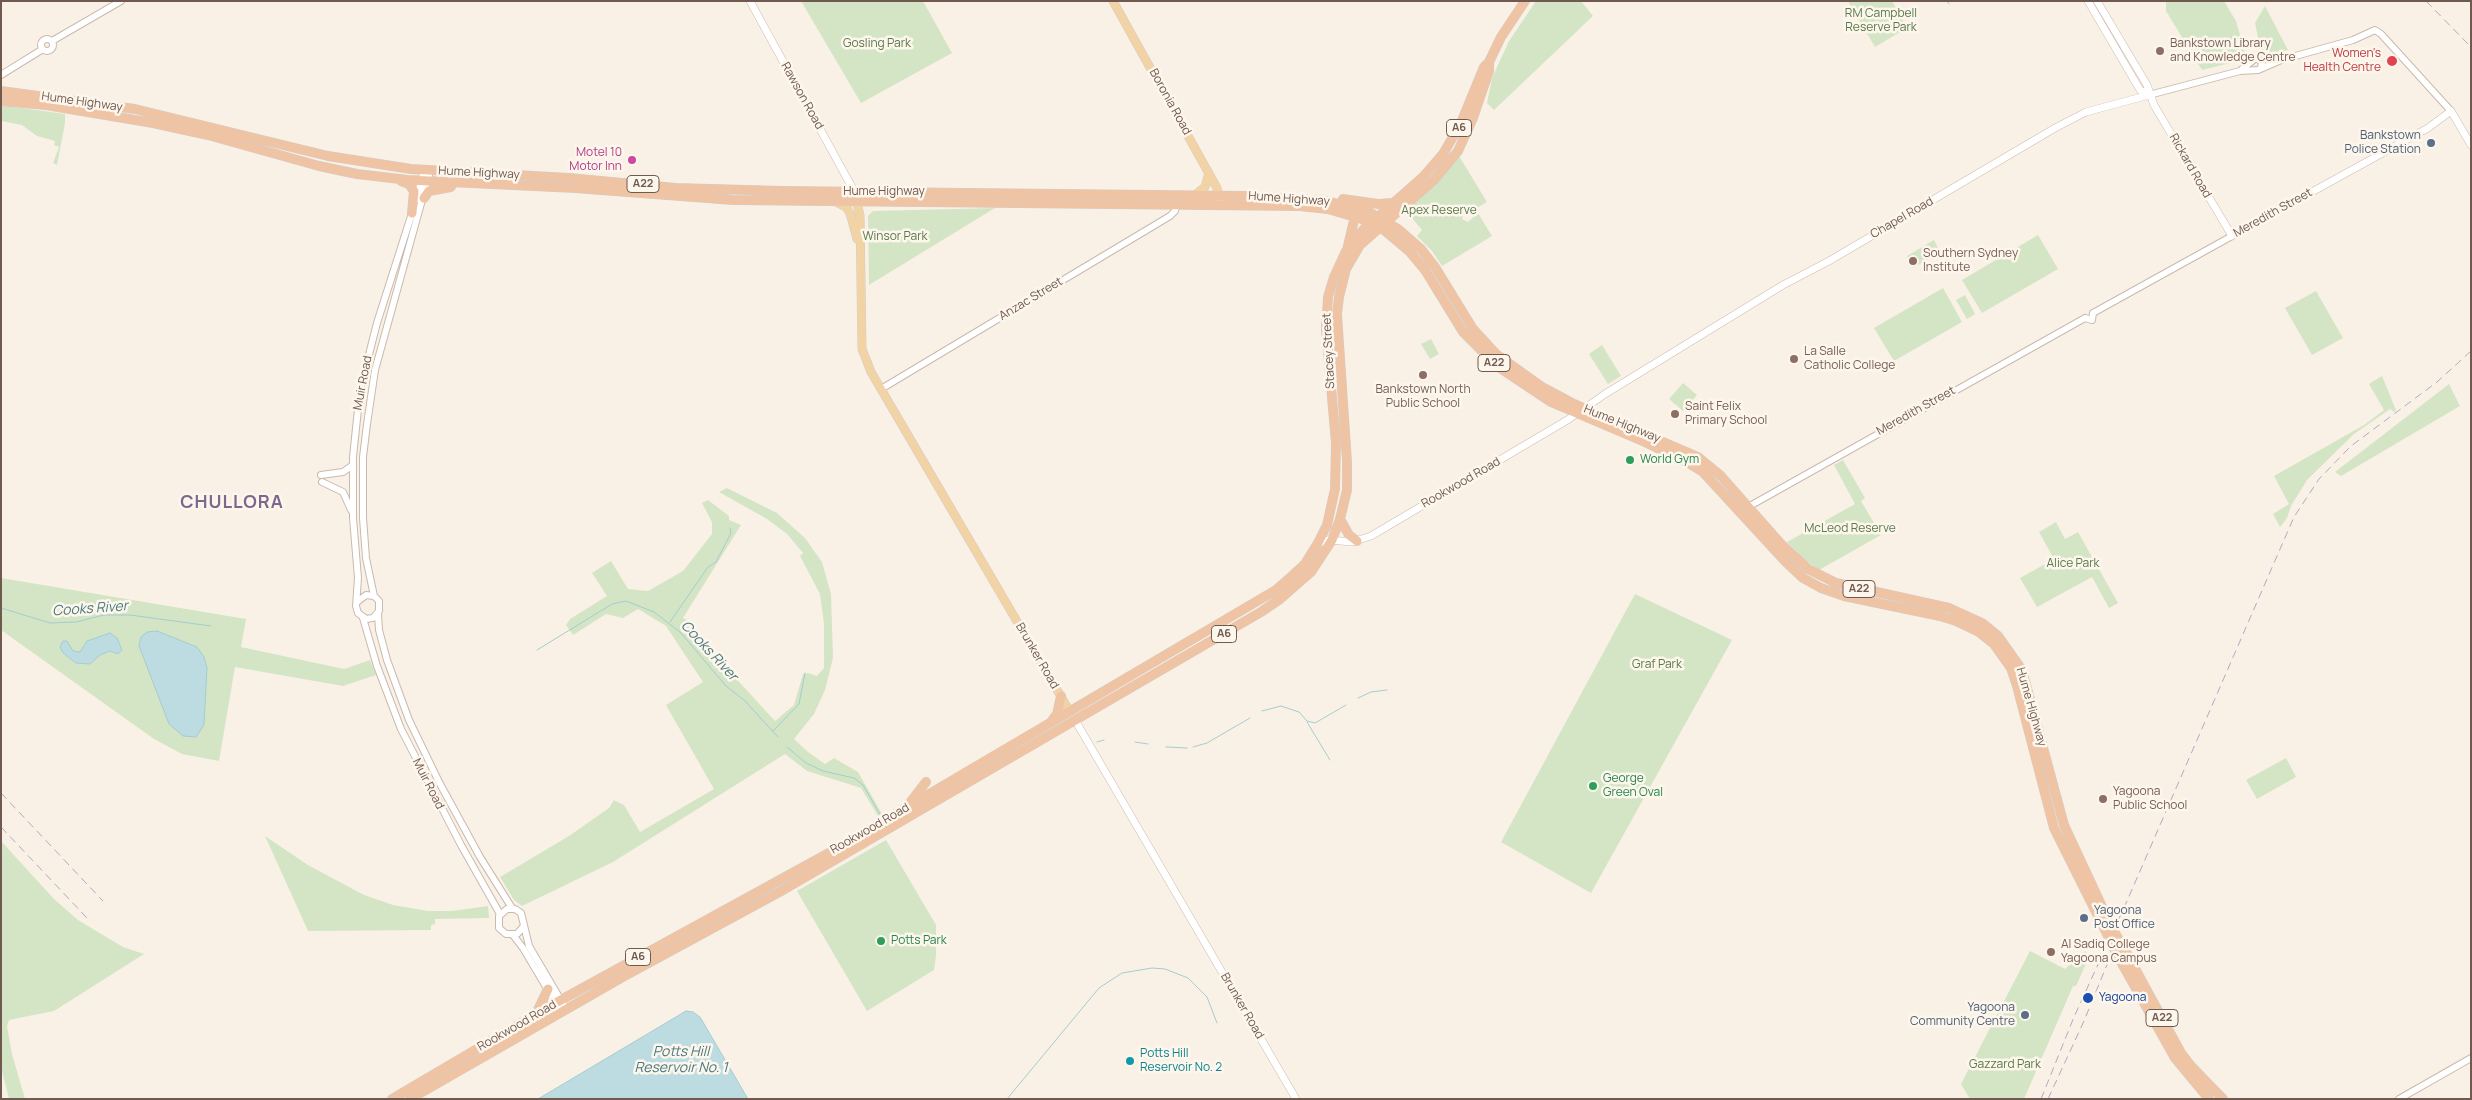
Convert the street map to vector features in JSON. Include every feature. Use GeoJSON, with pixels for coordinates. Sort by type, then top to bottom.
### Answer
{"type":"FeatureCollection","features":[{"type":"Feature","properties":{"kind":"highway","name":"Stacey Street"},"geometry":{"type":"LineString","coordinates":[[1332,540],[1340,519],[1348,473],[1338,323],[1338,297],[1346,269],[1352,256],[1394,202],[1432,168],[1448,148],[1482,71],[1489,62],[1501,37],[1525,1]]}},
{"type":"Feature","properties":{"kind":"highway","name":"Stacey Street"},"geometry":{"type":"LineString","coordinates":[[1318,543],[1327,526],[1336,479],[1336,443],[1326,341],[1327,307],[1334,277],[1346,251],[1378,222],[1434,180],[1458,151],[1473,118],[1489,70],[1489,62]]}},
{"type":"Feature","properties":{"kind":"highway","name":"Hume Highway"},"geometry":{"type":"LineString","coordinates":[[1,91],[135,110],[328,156],[427,171],[569,178],[676,188],[854,192],[1195,195],[1220,200],[1321,208],[1378,222]]}},
{"type":"Feature","properties":{"kind":"highway","name":"Hume Highway"},"geometry":{"type":"LineString","coordinates":[[1,101],[46,105],[153,123],[208,135],[319,166],[390,178],[425,181],[575,188],[706,200],[1177,204],[1220,200],[1306,199],[1345,205],[1378,222],[1395,238],[1418,261],[1463,332],[1485,356],[1537,394],[1671,444],[1698,457],[1711,466],[1796,560],[1820,577],[1859,589],[1949,608],[1986,626],[2004,642],[2022,670],[2060,813],[2110,932]]}},
{"type":"Feature","properties":{"kind":"highway"},"geometry":{"type":"LineString","coordinates":[[390,178],[404,182],[412,188],[412,214]]}},
{"type":"Feature","properties":{"kind":"highway"},"geometry":{"type":"LineString","coordinates":[[424,198],[429,191],[435,189],[486,184]]}},
{"type":"Feature","properties":{"kind":"highway"},"geometry":{"type":"LineString","coordinates":[[1306,199],[1336,198],[1378,204],[1394,202]]}},
{"type":"Feature","properties":{"kind":"highway"},"geometry":{"type":"LineString","coordinates":[[1346,251],[1355,216]]}},
{"type":"Feature","properties":{"kind":"highway","name":"Hume Highway"},"geometry":{"type":"LineString","coordinates":[[1579,411],[1670,454],[1704,474],[1803,578],[1821,588],[1844,596],[1948,619],[1973,629],[1994,644],[2011,668],[2017,686],[2054,828],[2175,1058],[2209,1099]]}},
{"type":"Feature","properties":{"kind":"highway"},"geometry":{"type":"LineString","coordinates":[[1704,474],[1711,466]]}},
{"type":"Feature","properties":{"kind":"highway"},"geometry":{"type":"LineString","coordinates":[[1340,519],[1345,531],[1357,541]]}},
{"type":"Feature","properties":{"kind":"highway","name":"Rookwood Road"},"geometry":{"type":"LineString","coordinates":[[392,1099],[536,1014],[778,882],[1049,724],[1073,716],[1280,599],[1312,572],[1332,540]]}},
{"type":"Feature","properties":{"kind":"highway","name":"Rookwood Road"},"geometry":{"type":"LineString","coordinates":[[410,1099],[563,1011],[778,893],[1073,716],[1276,590],[1305,564],[1318,543]]}},
{"type":"Feature","properties":{"kind":"highway"},"geometry":{"type":"LineString","coordinates":[[1049,724],[1057,714],[1061,696]]}},
{"type":"Feature","properties":{"kind":"highway"},"geometry":{"type":"LineString","coordinates":[[908,807],[926,782]]}},
{"type":"Feature","properties":{"kind":"highway","name":"Hume Highway"},"geometry":{"type":"LineString","coordinates":[[2118,947],[2181,1052],[2199,1076],[2223,1099]]}},
{"type":"Feature","properties":{"kind":"highway"},"geometry":{"type":"LineString","coordinates":[[536,1014],[548,989]]}},
{"type":"Feature","properties":{"kind":"main road","name":"Rawson Road"},"geometry":{"type":"LineString","coordinates":[[750,1],[854,192]]}},
{"type":"Feature","properties":{"kind":"main road","name":"Boronia Road"},"geometry":{"type":"LineString","coordinates":[[1113,1],[1209,173],[1220,200]]}},
{"type":"Feature","properties":{"kind":"main road","name":"Rickard Road"},"geometry":{"type":"LineString","coordinates":[[2088,1],[2140,90],[2149,95]]}},
{"type":"Feature","properties":{"kind":"main road","name":"Rickard Road"},"geometry":{"type":"LineString","coordinates":[[2097,1],[2147,85],[2149,95],[2232,236]]}},
{"type":"Feature","properties":{"kind":"main road","name":"Chapel Road"},"geometry":{"type":"LineString","coordinates":[[1579,411],[1783,285],[1837,256],[2072,119],[2086,112],[2149,95]]}},
{"type":"Feature","properties":{"kind":"main road"},"geometry":{"type":"LineString","coordinates":[[2451,111],[2471,145]]}},
{"type":"Feature","properties":{"kind":"main road","name":"Meredith Street"},"geometry":{"type":"LineString","coordinates":[[2232,236],[2428,128],[2451,111]]}},
{"type":"Feature","properties":{"kind":"main road"},"geometry":{"type":"LineString","coordinates":[[1195,195],[1206,187],[1209,173]]}},
{"type":"Feature","properties":{"kind":"main road","name":"Brunker Road"},"geometry":{"type":"LineString","coordinates":[[854,192],[860,215],[862,349],[880,389],[1296,1099]]}},
{"type":"Feature","properties":{"kind":"main road"},"geometry":{"type":"LineString","coordinates":[[834,202],[841,203],[850,213],[861,256]]}},
{"type":"Feature","properties":{"kind":"main road","name":"Rookwood Road"},"geometry":{"type":"LineString","coordinates":[[1318,543],[1332,540],[1357,541],[1376,533],[1579,411]]}},
{"type":"Feature","properties":{"kind":"street"},"geometry":{"type":"LineString","coordinates":[[1,75],[43,49],[46,39],[50,39],[52,42],[121,1]]}},
{"type":"Feature","properties":{"kind":"street","name":"Chapel Road"},"geometry":{"type":"LineString","coordinates":[[2149,95],[2240,70],[2258,69],[2281,60],[2353,40],[2375,30],[2382,34],[2451,111]]}},
{"type":"Feature","properties":{"kind":"street","name":"Chapel Road"},"geometry":{"type":"LineString","coordinates":[[2240,70],[2256,58],[2260,60],[2281,60]]}},
{"type":"Feature","properties":{"kind":"street"},"geometry":{"type":"LineString","coordinates":[[2258,69],[2260,60]]}},
{"type":"Feature","properties":{"kind":"street"},"geometry":{"type":"LineString","coordinates":[[2251,62],[2258,69]]}},
{"type":"Feature","properties":{"kind":"street","name":"Muir Road"},"geometry":{"type":"LineString","coordinates":[[374,596],[366,558],[364,518],[363,457],[367,424],[375,370],[424,198],[427,171]]}},
{"type":"Feature","properties":{"kind":"street","name":"Muir Road"},"geometry":{"type":"LineString","coordinates":[[357,602],[358,578],[353,518],[353,465],[357,416],[365,368],[377,323],[412,214],[425,181]]}},
{"type":"Feature","properties":{"kind":"street","name":"Anzac Street"},"geometry":{"type":"LineString","coordinates":[[880,389],[1170,216],[1175,211],[1177,204]]}},
{"type":"Feature","properties":{"kind":"street","name":"Meredith Street"},"geometry":{"type":"LineString","coordinates":[[1748,507],[2085,318],[2092,320],[2093,313],[2232,236]]}},
{"type":"Feature","properties":{"kind":"street"},"geometry":{"type":"LineString","coordinates":[[353,465],[343,472],[321,479],[344,492],[353,518]]}},
{"type":"Feature","properties":{"kind":"street"},"geometry":{"type":"LineString","coordinates":[[366,595],[374,596],[380,605],[378,614],[370,619],[363,618],[357,610],[357,602],[366,595]]}},
{"type":"Feature","properties":{"kind":"street","name":"Muir Road"},"geometry":{"type":"LineString","coordinates":[[378,614],[379,630],[387,660],[409,720],[439,782],[499,890],[510,906]]}},
{"type":"Feature","properties":{"kind":"street","name":"Muir Road"},"geometry":{"type":"LineString","coordinates":[[363,618],[377,666],[401,730],[423,775],[500,914]]}},
{"type":"Feature","properties":{"kind":"street"},"geometry":{"type":"LineString","coordinates":[[524,926],[520,932],[513,935],[506,934],[499,928],[498,919],[500,914],[510,906],[518,910],[523,916],[529,946],[563,1011]]}},
{"type":"Feature","properties":{"kind":"street"},"geometry":{"type":"LineString","coordinates":[[513,935],[558,1002]]}},
{"type":"Feature","properties":{"kind":"street"},"geometry":{"type":"LineString","coordinates":[[2399,1099],[2471,1058]]}},
{"type":"Feature","properties":{"kind":"green space","name":"Gosling Park"},"geometry":{"type":"Polygon","coordinates":[[[801,1],[923,1],[952,53],[861,103],[801,1]]]}},
{"type":"Feature","properties":{"kind":"green space"},"geometry":{"type":"Polygon","coordinates":[[[1536,1],[1581,1],[1593,16],[1494,110],[1487,103],[1492,78],[1509,41],[1536,1]]]}},
{"type":"Feature","properties":{"kind":"green space","name":"RM Campbell Reserve Park"},"geometry":{"type":"Polygon","coordinates":[[[1848,1],[1892,1],[1907,28],[1875,47],[1848,1]]]}},
{"type":"Feature","properties":{"kind":"green space"},"geometry":{"type":"Polygon","coordinates":[[[2166,1],[2224,1],[2236,21],[2245,53],[2242,60],[2202,70],[2166,11],[2166,1]]]}},
{"type":"Feature","properties":{"kind":"green space"},"geometry":{"type":"Polygon","coordinates":[[[2265,6],[2288,50],[2268,56],[2261,52],[2255,23],[2265,6]]]}},
{"type":"Feature","properties":{"kind":"green space"},"geometry":{"type":"Polygon","coordinates":[[[1,105],[65,114],[57,165],[53,163],[59,147],[54,145],[55,141],[37,136],[22,125],[1,121],[1,105]]]}},
{"type":"Feature","properties":{"kind":"green space","name":"Apex Reserve"},"geometry":{"type":"Polygon","coordinates":[[[1459,156],[1487,202],[1470,212],[1464,213],[1462,219],[1468,222],[1478,213],[1492,236],[1442,266],[1432,251],[1417,236],[1422,230],[1404,209],[1438,181],[1459,156]]]}},
{"type":"Feature","properties":{"kind":"green space","name":"Winsor Park"},"geometry":{"type":"Polygon","coordinates":[[[995,208],[869,285],[868,216],[873,211],[995,208]]]}},
{"type":"Feature","properties":{"kind":"green space"},"geometry":{"type":"Polygon","coordinates":[[[2038,235],[2058,269],[1982,313],[1962,280],[2038,235]]]}},
{"type":"Feature","properties":{"kind":"green space"},"geometry":{"type":"Polygon","coordinates":[[[1934,240],[1940,252],[1913,268],[1907,256],[1934,240]]]}},
{"type":"Feature","properties":{"kind":"green space"},"geometry":{"type":"Polygon","coordinates":[[[1943,288],[1962,322],[1894,361],[1874,328],[1943,288]]]}},
{"type":"Feature","properties":{"kind":"green space"},"geometry":{"type":"Polygon","coordinates":[[[2316,291],[2343,338],[2312,355],[2285,308],[2316,291]]]}},
{"type":"Feature","properties":{"kind":"green space"},"geometry":{"type":"Polygon","coordinates":[[[1965,295],[1975,314],[1967,319],[1956,300],[1965,295]]]}},
{"type":"Feature","properties":{"kind":"green space"},"geometry":{"type":"Polygon","coordinates":[[[1431,339],[1439,354],[1430,359],[1421,344],[1431,339]]]}},
{"type":"Feature","properties":{"kind":"green space"},"geometry":{"type":"Polygon","coordinates":[[[1602,345],[1621,376],[1608,384],[1589,354],[1602,345]]]}},
{"type":"Feature","properties":{"kind":"green space"},"geometry":{"type":"Polygon","coordinates":[[[2382,376],[2396,410],[2394,412],[2390,409],[2354,434],[2307,480],[2291,506],[2287,518],[2280,527],[2273,514],[2289,504],[2274,476],[2364,425],[2384,410],[2369,384],[2382,376]]]}},
{"type":"Feature","properties":{"kind":"green space"},"geometry":{"type":"Polygon","coordinates":[[[1683,383],[1697,395],[1683,411],[1669,399],[1683,383]]]}},
{"type":"Feature","properties":{"kind":"green space"},"geometry":{"type":"Polygon","coordinates":[[[2449,384],[2460,406],[2341,476],[2335,472],[2449,384]]]}},
{"type":"Feature","properties":{"kind":"green space","name":"McLeod Reserve"},"geometry":{"type":"Polygon","coordinates":[[[1843,460],[1865,498],[1861,501],[1881,535],[1819,570],[1805,560],[1787,542],[1855,504],[1834,465],[1843,460]]]}},
{"type":"Feature","properties":{"kind":"green space"},"geometry":{"type":"Polygon","coordinates":[[[727,488],[777,513],[805,538],[822,562],[831,594],[833,658],[825,690],[814,714],[794,739],[825,764],[834,758],[858,772],[882,814],[878,816],[861,788],[807,771],[785,754],[613,862],[522,906],[514,900],[500,877],[569,836],[609,808],[614,800],[624,805],[640,832],[714,789],[666,705],[703,682],[666,626],[638,609],[623,618],[606,614],[573,635],[566,625],[570,619],[607,596],[592,573],[611,561],[628,589],[648,591],[683,571],[712,534],[712,522],[702,503],[708,500],[729,516],[729,520],[741,525],[683,618],[689,621],[687,625],[775,721],[794,705],[803,674],[808,673],[817,676],[824,668],[824,624],[820,594],[800,556],[803,553],[787,534],[767,519],[719,492],[727,488]]]}},
{"type":"Feature","properties":{"kind":"green space","name":"Alice Park"},"geometry":{"type":"Polygon","coordinates":[[[2056,522],[2065,539],[2078,532],[2118,603],[2109,608],[2092,577],[2037,607],[2020,578],[2054,559],[2039,532],[2056,522]]]}},
{"type":"Feature","properties":{"kind":"green space"},"geometry":{"type":"Polygon","coordinates":[[[1,578],[246,619],[241,647],[344,669],[370,660],[376,675],[343,686],[235,667],[219,761],[182,754],[154,739],[1,630],[1,578]]]}},
{"type":"Feature","properties":{"kind":"green space","name":"Graf Park"},"geometry":{"type":"Polygon","coordinates":[[[1635,594],[1732,640],[1591,893],[1501,842],[1635,594]]]}},
{"type":"Feature","properties":{"kind":"green space"},"geometry":{"type":"Polygon","coordinates":[[[2286,758],[2296,777],[2257,799],[2246,780],[2286,758]]]}},
{"type":"Feature","properties":{"kind":"green space"},"geometry":{"type":"Polygon","coordinates":[[[265,836],[308,865],[364,895],[393,905],[428,911],[452,911],[488,906],[489,918],[435,919],[435,924],[431,925],[431,930],[308,931],[265,836]]]}},
{"type":"Feature","properties":{"kind":"green space","name":"Potts Park"},"geometry":{"type":"Polygon","coordinates":[[[886,840],[936,925],[936,956],[934,970],[867,1011],[797,891],[886,840]]]}},
{"type":"Feature","properties":{"kind":"green space"},"geometry":{"type":"Polygon","coordinates":[[[1,841],[54,899],[78,920],[123,947],[144,954],[54,1011],[9,1020],[7,1026],[12,1054],[25,1099],[9,1099],[1,1067],[1,841]]]}},
{"type":"Feature","properties":{"kind":"green space","name":"Gazzard Park"},"geometry":{"type":"Polygon","coordinates":[[[2030,951],[2065,969],[2085,951],[2089,957],[2076,986],[2073,986],[2024,1099],[1970,1099],[1961,1084],[2030,951]]]}},
{"type":"Feature","properties":{"kind":"water"},"geometry":{"type":"Polygon","coordinates":[[[157,631],[197,647],[204,657],[207,668],[204,725],[196,737],[183,736],[169,724],[139,646],[141,637],[147,632],[157,631]]]}},
{"type":"Feature","properties":{"kind":"water"},"geometry":{"type":"Polygon","coordinates":[[[110,633],[117,638],[122,650],[118,654],[110,651],[100,655],[90,664],[76,663],[63,653],[60,647],[63,641],[67,641],[73,651],[80,652],[87,641],[110,633]]]}},
{"type":"Feature","properties":{"kind":"water","name":"Potts Hill Reservoir No. 1"},"geometry":{"type":"Polygon","coordinates":[[[686,1011],[693,1012],[700,1017],[748,1099],[538,1099],[686,1011]]]}},
{"type":"Feature","properties":{"kind":"waterway"},"geometry":{"type":"LineString","coordinates":[[670,622],[708,567],[716,562],[731,533],[730,528]]}},
{"type":"Feature","properties":{"kind":"waterway","name":"Cooks River"},"geometry":{"type":"LineString","coordinates":[[537,650],[612,604],[626,601],[654,612],[681,633],[726,686],[744,700],[778,737]]}},
{"type":"Feature","properties":{"kind":"waterway","name":"Cooks River"},"geometry":{"type":"LineString","coordinates":[[1,608],[50,623],[76,622],[104,615],[130,615],[211,626]]}},
{"type":"Feature","properties":{"kind":"waterway"},"geometry":{"type":"LineString","coordinates":[[773,731],[799,704],[805,673]]}},
{"type":"Feature","properties":{"kind":"waterway"},"geometry":{"type":"LineString","coordinates":[[1358,698],[1371,692],[1387,690]]}},
{"type":"Feature","properties":{"kind":"waterway"},"geometry":{"type":"LineString","coordinates":[[1262,711],[1281,706],[1299,712],[1307,721],[1315,723],[1346,705]]}},
{"type":"Feature","properties":{"kind":"waterway"},"geometry":{"type":"LineString","coordinates":[[1193,747],[1207,743],[1250,718]]}},
{"type":"Feature","properties":{"kind":"waterway"},"geometry":{"type":"LineString","coordinates":[[1307,722],[1330,760]]}},
{"type":"Feature","properties":{"kind":"waterway"},"geometry":{"type":"LineString","coordinates":[[1097,742],[1104,740]]}},
{"type":"Feature","properties":{"kind":"waterway"},"geometry":{"type":"LineString","coordinates":[[1135,742],[1148,744]]}},
{"type":"Feature","properties":{"kind":"waterway","name":"Cooks River"},"geometry":{"type":"LineString","coordinates":[[787,747],[806,763],[823,771],[854,778],[863,785],[881,816]]}},
{"type":"Feature","properties":{"kind":"waterway"},"geometry":{"type":"LineString","coordinates":[[1166,747],[1187,748]]}},
{"type":"Feature","properties":{"kind":"waterway"},"geometry":{"type":"LineString","coordinates":[[1007,1099],[1099,988],[1122,973],[1152,968],[1165,969],[1188,978],[1207,997],[1217,1023]]}},
{"type":"Feature","properties":{"kind":"railway"},"geometry":{"type":"LineString","coordinates":[[2426,1],[2471,47]]}},
{"type":"Feature","properties":{"kind":"railway"},"geometry":{"type":"LineString","coordinates":[[2041,1099],[2074,1017],[2127,901],[2294,517],[2319,479],[2351,446],[2437,382],[2471,351]]}},
{"type":"Feature","properties":{"kind":"railway"},"geometry":{"type":"LineString","coordinates":[[1,793],[103,901]]}},
{"type":"Feature","properties":{"kind":"railway"},"geometry":{"type":"LineString","coordinates":[[1,827],[87,918]]}},
{"type":"Feature","properties":{"kind":"railway"},"geometry":{"type":"LineString","coordinates":[[2048,1099],[2084,1021],[2113,950]]}},
{"type":"Feature","properties":{"kind":"place","name":"Bankstown Library and Knowledge Centre"},"geometry":{"type":"Point","coordinates":[2160,51]}},
{"type":"Feature","properties":{"kind":"place","name":"Women's Health Centre"},"geometry":{"type":"Point","coordinates":[2392,61]}},
{"type":"Feature","properties":{"kind":"place","name":"Bankstown Police Station"},"geometry":{"type":"Point","coordinates":[2431,143]}},
{"type":"Feature","properties":{"kind":"place","name":"Motel 10 Motor Inn"},"geometry":{"type":"Point","coordinates":[632,160]}},
{"type":"Feature","properties":{"kind":"place","name":"Southern Sydney Institute"},"geometry":{"type":"Point","coordinates":[1913,261]}},
{"type":"Feature","properties":{"kind":"place","name":"La Salle Catholic College"},"geometry":{"type":"Point","coordinates":[1794,359]}},
{"type":"Feature","properties":{"kind":"place","name":"Bankstown North Public School"},"geometry":{"type":"Point","coordinates":[1423,375]}},
{"type":"Feature","properties":{"kind":"place","name":"Saint Felix Primary School"},"geometry":{"type":"Point","coordinates":[1675,414]}},
{"type":"Feature","properties":{"kind":"place","name":"World Gym"},"geometry":{"type":"Point","coordinates":[1630,460]}},
{"type":"Feature","properties":{"kind":"place","name":"George Green Oval"},"geometry":{"type":"Point","coordinates":[1593,786]}},
{"type":"Feature","properties":{"kind":"place","name":"Yagoona Public School"},"geometry":{"type":"Point","coordinates":[2103,799]}},
{"type":"Feature","properties":{"kind":"place","name":"Yagoona Post Office"},"geometry":{"type":"Point","coordinates":[2084,918]}},
{"type":"Feature","properties":{"kind":"place","name":"Potts Park"},"geometry":{"type":"Point","coordinates":[881,941]}},
{"type":"Feature","properties":{"kind":"place","name":"Al Sadiq College Yagoona Campus"},"geometry":{"type":"Point","coordinates":[2051,952]}},
{"type":"Feature","properties":{"kind":"place","name":"Yagoona"},"geometry":{"type":"Point","coordinates":[2088,998]}},
{"type":"Feature","properties":{"kind":"place","name":"Yagoona Community Centre"},"geometry":{"type":"Point","coordinates":[2025,1015]}},
{"type":"Feature","properties":{"kind":"place","name":"Potts Hill Reservoir No. 2"},"geometry":{"type":"Point","coordinates":[1130,1061]}},
{"type":"Feature","properties":{"kind":"district","name":"CHULLORA"},"geometry":{"type":"Point","coordinates":[232,503]}}]}
